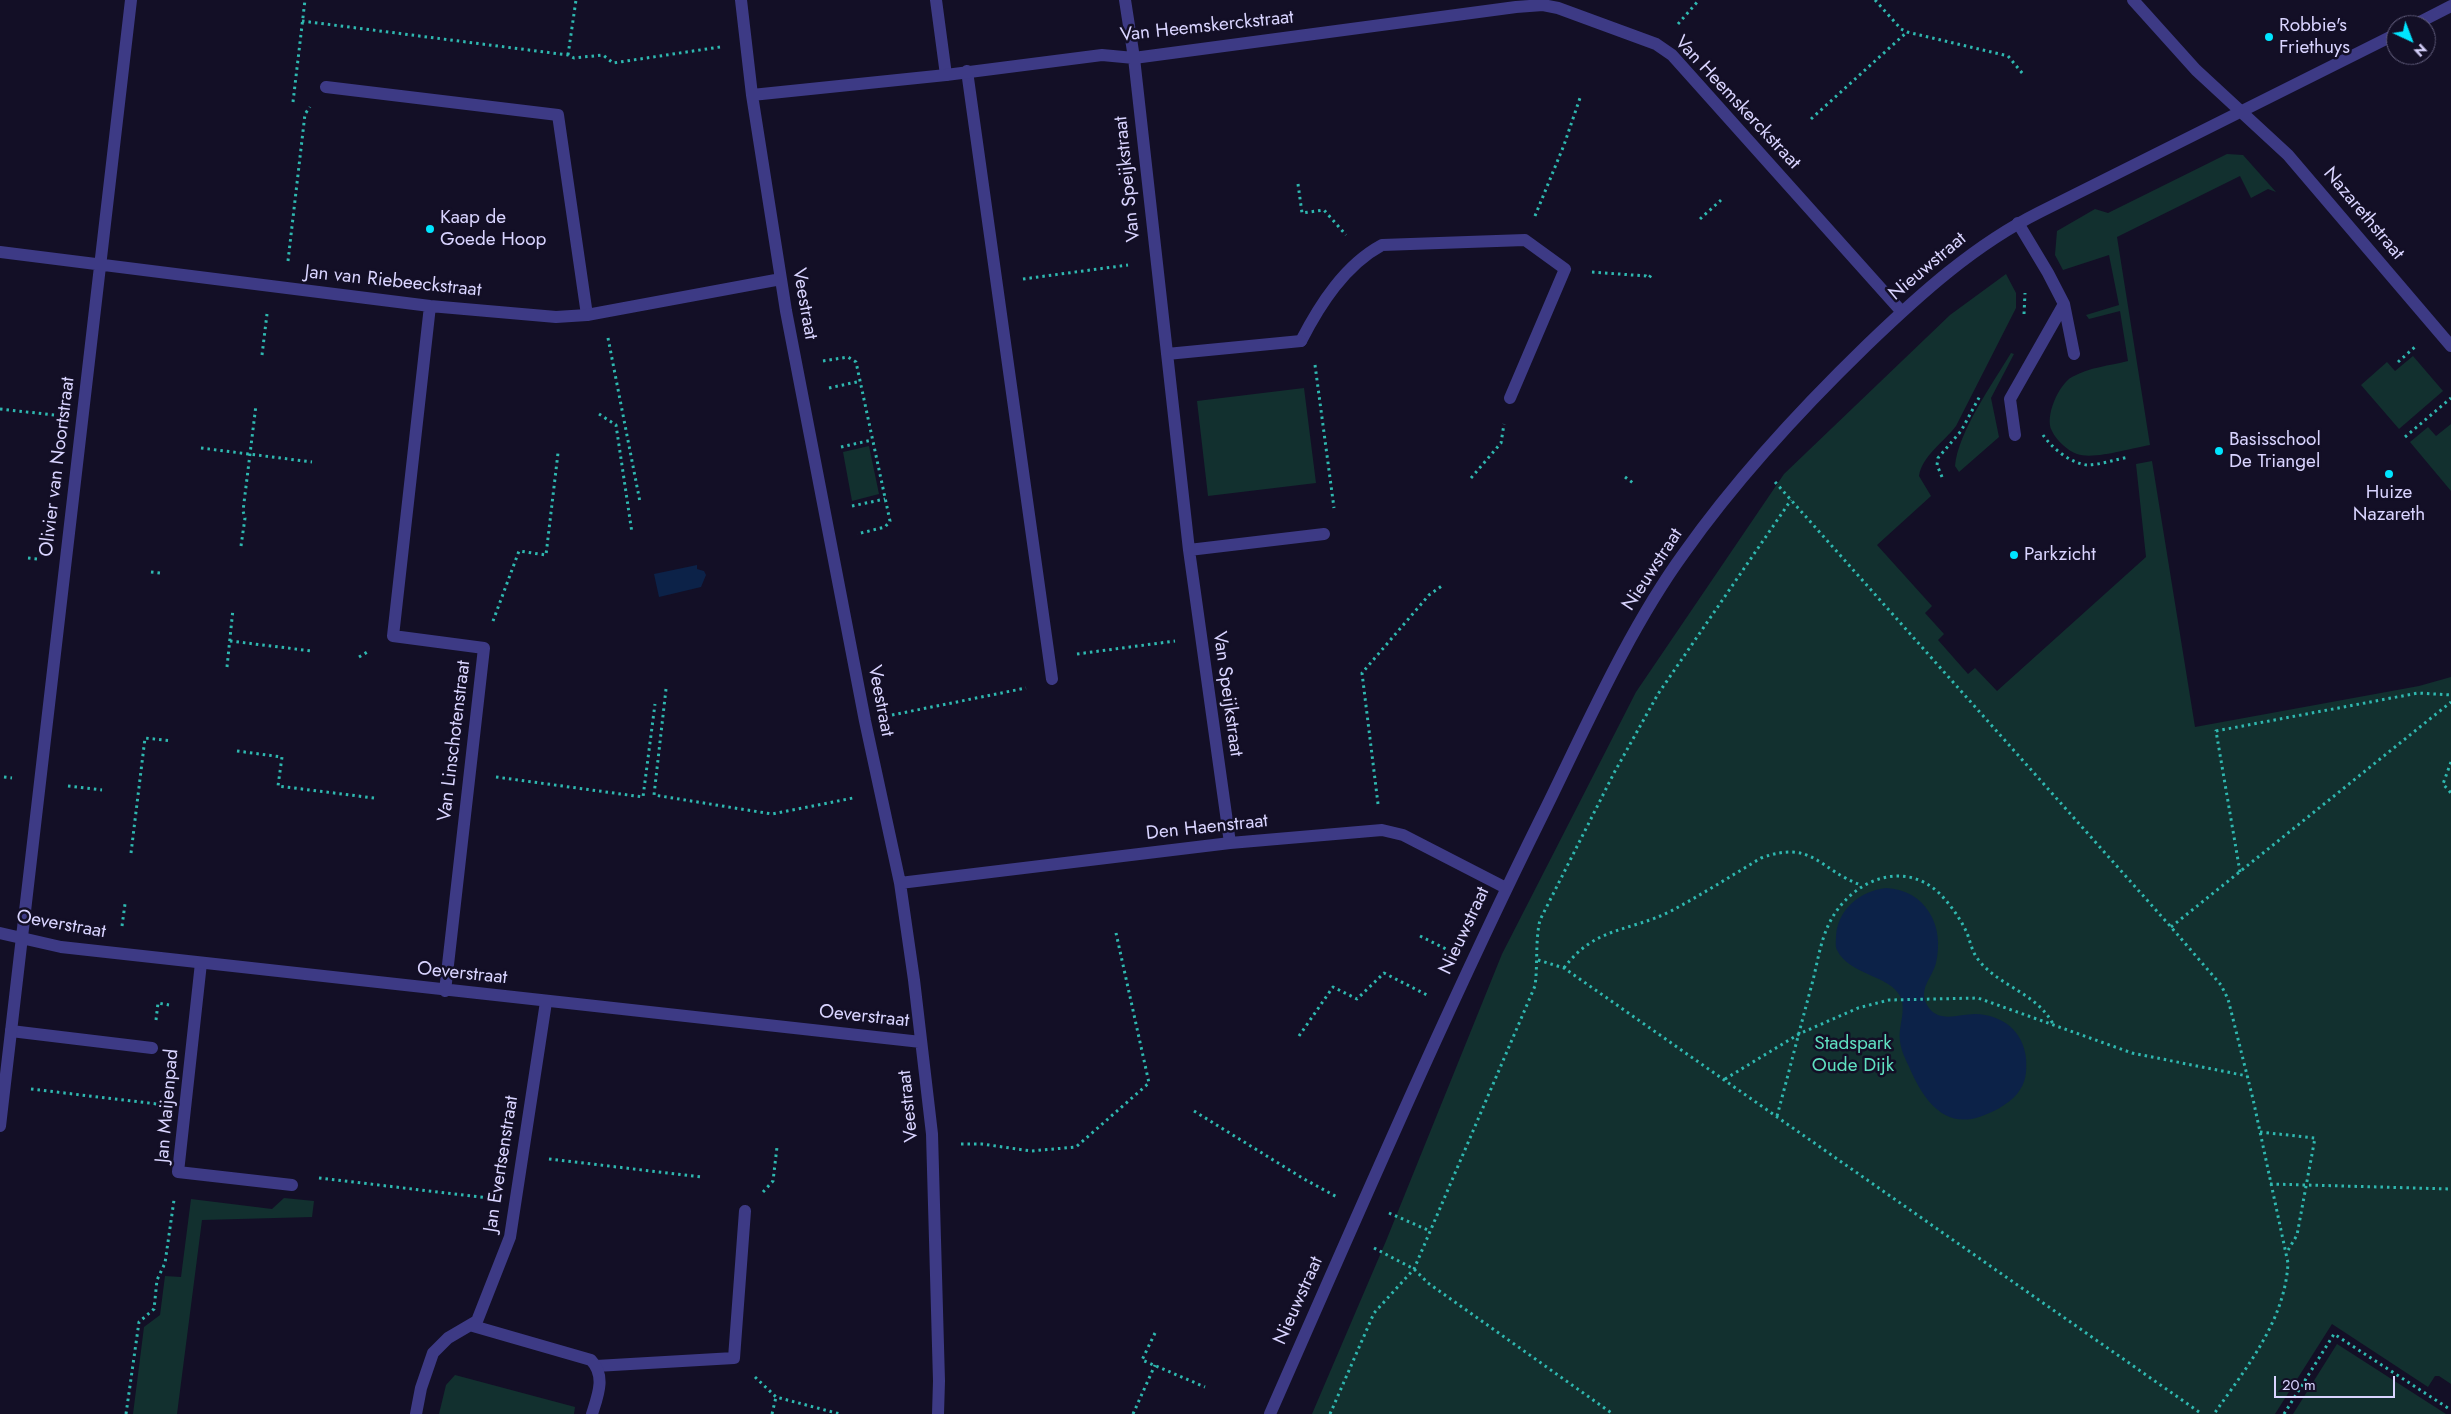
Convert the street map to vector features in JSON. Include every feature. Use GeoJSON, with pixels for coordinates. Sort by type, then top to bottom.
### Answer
{"type":"FeatureCollection","features":[{"type":"Feature","properties":{"kind":"street","name":"Olivier van Noortstraat"},"geometry":{"type":"LineString","coordinates":[[0,1126],[131,0]]}},
{"type":"Feature","properties":{"kind":"street","name":"Veestraat"},"geometry":{"type":"LineString","coordinates":[[741,0],[752,95],[780,279],[829,540],[900,883],[921,1042],[932,1145],[939,1381],[938,1414]]}},
{"type":"Feature","properties":{"kind":"street"},"geometry":{"type":"LineString","coordinates":[[936,0],[946,74]]}},
{"type":"Feature","properties":{"kind":"street","name":"Van Speijkstraat"},"geometry":{"type":"LineString","coordinates":[[1125,0],[1134,58],[1189,550],[1230,843]]}},
{"type":"Feature","properties":{"kind":"street","name":"Nazarethstraat"},"geometry":{"type":"LineString","coordinates":[[2133,0],[2196,70],[2288,155],[2451,346]]}},
{"type":"Feature","properties":{"kind":"street","name":"Van Heemskerckstraat"},"geometry":{"type":"LineString","coordinates":[[752,95],[1102,55],[1134,58],[1516,7],[1544,5],[1566,10],[1656,44],[1672,56],[1902,312]]}},
{"type":"Feature","properties":{"kind":"street"},"geometry":{"type":"LineString","coordinates":[[2433,15],[2451,6]]}},
{"type":"Feature","properties":{"kind":"street","name":"Nieuwstraat"},"geometry":{"type":"LineString","coordinates":[[1270,1414],[1348,1236],[1506,888],[1614,673],[1648,611],[1683,554],[1757,462],[1803,410],[1902,312],[1968,256],[2018,223],[2386,39]]}},
{"type":"Feature","properties":{"kind":"street"},"geometry":{"type":"LineString","coordinates":[[967,71],[1052,679]]}},
{"type":"Feature","properties":{"kind":"street"},"geometry":{"type":"LineString","coordinates":[[326,87],[558,115],[587,315]]}},
{"type":"Feature","properties":{"kind":"street"},"geometry":{"type":"LineString","coordinates":[[2018,223],[2064,304],[2074,354]]}},
{"type":"Feature","properties":{"kind":"street"},"geometry":{"type":"LineString","coordinates":[[1167,354],[1301,340],[1317,310],[1364,255],[1382,244],[1525,240],[1565,269],[1510,398]]}},
{"type":"Feature","properties":{"kind":"street","name":"Jan van Riebeeckstraat"},"geometry":{"type":"LineString","coordinates":[[0,252],[430,306],[556,317],[587,315],[780,279]]}},
{"type":"Feature","properties":{"kind":"street"},"geometry":{"type":"LineString","coordinates":[[2015,434],[2010,399],[2064,304]]}},
{"type":"Feature","properties":{"kind":"street","name":"Van Linschotenstraat"},"geometry":{"type":"LineString","coordinates":[[430,306],[393,636],[484,648],[445,991]]}},
{"type":"Feature","properties":{"kind":"street"},"geometry":{"type":"LineString","coordinates":[[1189,550],[1324,534]]}},
{"type":"Feature","properties":{"kind":"street","name":"Den Haenstraat"},"geometry":{"type":"LineString","coordinates":[[900,883],[1230,843],[1382,830],[1403,836],[1506,888]]}},
{"type":"Feature","properties":{"kind":"street","name":"Oeverstraat"},"geometry":{"type":"LineString","coordinates":[[0,933],[61,947],[445,991],[921,1042]]}},
{"type":"Feature","properties":{"kind":"street","name":"Jan Maijenpad"},"geometry":{"type":"LineString","coordinates":[[202,963],[178,1172],[292,1185]]}},
{"type":"Feature","properties":{"kind":"street","name":"Jan Evertsenstraat"},"geometry":{"type":"LineString","coordinates":[[472,1326],[480,1316],[510,1237],[546,1002]]}},
{"type":"Feature","properties":{"kind":"street"},"geometry":{"type":"LineString","coordinates":[[11,1031],[152,1048]]}},
{"type":"Feature","properties":{"kind":"street"},"geometry":{"type":"LineString","coordinates":[[596,1366],[734,1358],[745,1211]]}},
{"type":"Feature","properties":{"kind":"street"},"geometry":{"type":"LineString","coordinates":[[416,1414],[421,1388],[433,1353],[448,1338],[472,1326],[586,1357],[596,1366],[600,1386],[592,1414]]}},
{"type":"Feature","properties":{"kind":"path"},"geometry":{"type":"LineString","coordinates":[[293,102],[305,0]]}},
{"type":"Feature","properties":{"kind":"path"},"geometry":{"type":"LineString","coordinates":[[568,55],[576,0]]}},
{"type":"Feature","properties":{"kind":"path"},"geometry":{"type":"LineString","coordinates":[[1876,0],[1901,29],[2008,56],[2023,74]]}},
{"type":"Feature","properties":{"kind":"path"},"geometry":{"type":"LineString","coordinates":[[302,21],[568,55],[574,58],[603,55],[613,63],[746,43]]}},
{"type":"Feature","properties":{"kind":"path"},"geometry":{"type":"LineString","coordinates":[[1811,119],[1907,32]]}},
{"type":"Feature","properties":{"kind":"path"},"geometry":{"type":"LineString","coordinates":[[285,289],[305,114],[326,87]]}},
{"type":"Feature","properties":{"kind":"path"},"geometry":{"type":"LineString","coordinates":[[1525,240],[1564,145],[1581,95]]}},
{"type":"Feature","properties":{"kind":"path"},"geometry":{"type":"LineString","coordinates":[[1298,184],[1302,213],[1324,210],[1364,255]]}},
{"type":"Feature","properties":{"kind":"path"},"geometry":{"type":"LineString","coordinates":[[1700,219],[1721,200]]}},
{"type":"Feature","properties":{"kind":"path"},"geometry":{"type":"LineString","coordinates":[[997,282],[1156,263]]}},
{"type":"Feature","properties":{"kind":"path"},"geometry":{"type":"LineString","coordinates":[[1565,269],[1646,276],[1648,278],[1653,272]]}},
{"type":"Feature","properties":{"kind":"path"},"geometry":{"type":"LineString","coordinates":[[262,355],[271,286]]}},
{"type":"Feature","properties":{"kind":"path"},"geometry":{"type":"LineString","coordinates":[[2023,319],[2026,300],[2024,286]]}},
{"type":"Feature","properties":{"kind":"path"},"geometry":{"type":"LineString","coordinates":[[604,312],[640,502]]}},
{"type":"Feature","properties":{"kind":"path"},"geometry":{"type":"LineString","coordinates":[[1301,340],[1314,352],[1336,520],[1324,534]]}},
{"type":"Feature","properties":{"kind":"path"},"geometry":{"type":"LineString","coordinates":[[796,366],[848,357],[856,362],[890,521],[885,527],[829,540]]}},
{"type":"Feature","properties":{"kind":"path"},"geometry":{"type":"LineString","coordinates":[[1942,477],[1937,465],[1938,458],[1960,431],[1982,392]]}},
{"type":"Feature","properties":{"kind":"path"},"geometry":{"type":"LineString","coordinates":[[2404,437],[2451,398]]}},
{"type":"Feature","properties":{"kind":"path"},"geometry":{"type":"LineString","coordinates":[[241,546],[245,518],[243,511],[256,405]]}},
{"type":"Feature","properties":{"kind":"path"},"geometry":{"type":"LineString","coordinates":[[0,409],[82,418]]}},
{"type":"Feature","properties":{"kind":"path"},"geometry":{"type":"LineString","coordinates":[[867,412],[873,411]]}},
{"type":"Feature","properties":{"kind":"path"},"geometry":{"type":"LineString","coordinates":[[600,414],[616,425],[632,533]]}},
{"type":"Feature","properties":{"kind":"path"},"geometry":{"type":"LineString","coordinates":[[2040,431],[2049,444],[2061,453],[2087,465],[2129,457]]}},
{"type":"Feature","properties":{"kind":"path"},"geometry":{"type":"LineString","coordinates":[[1471,478],[1501,443]]}},
{"type":"Feature","properties":{"kind":"path"},"geometry":{"type":"LineString","coordinates":[[202,448],[312,462]]}},
{"type":"Feature","properties":{"kind":"path"},"geometry":{"type":"LineString","coordinates":[[484,648],[519,551],[546,555],[558,453]]}},
{"type":"Feature","properties":{"kind":"path"},"geometry":{"type":"LineString","coordinates":[[1757,462],[2171,927],[2226,992],[2287,1253],[2287,1284],[2280,1306],[2246,1367],[2214,1414]]}},
{"type":"Feature","properties":{"kind":"path"},"geometry":{"type":"LineString","coordinates":[[879,470],[884,469]]}},
{"type":"Feature","properties":{"kind":"path"},"geometry":{"type":"LineString","coordinates":[[1625,477],[1632,484]]}},
{"type":"Feature","properties":{"kind":"path"},"geometry":{"type":"LineString","coordinates":[[1330,1414],[1374,1313],[1414,1269],[1535,986],[1538,960],[1537,932],[1540,920],[1658,694],[1791,500]]}},
{"type":"Feature","properties":{"kind":"path"},"geometry":{"type":"LineString","coordinates":[[151,572],[160,572]]}},
{"type":"Feature","properties":{"kind":"path"},"geometry":{"type":"LineString","coordinates":[[1382,830],[1362,673],[1430,595],[1443,585]]}},
{"type":"Feature","properties":{"kind":"path"},"geometry":{"type":"LineString","coordinates":[[227,667],[233,609]]}},
{"type":"Feature","properties":{"kind":"path"},"geometry":{"type":"LineString","coordinates":[[1049,657],[1200,638]]}},
{"type":"Feature","properties":{"kind":"path"},"geometry":{"type":"LineString","coordinates":[[230,641],[312,651]]}},
{"type":"Feature","properties":{"kind":"path"},"geometry":{"type":"LineString","coordinates":[[865,721],[1043,684],[1052,679]]}},
{"type":"Feature","properties":{"kind":"path"},"geometry":{"type":"LineString","coordinates":[[666,690],[654,795],[772,814],[880,792]]}},
{"type":"Feature","properties":{"kind":"path"},"geometry":{"type":"LineString","coordinates":[[2240,872],[2216,731],[2418,693],[2451,694]]}},
{"type":"Feature","properties":{"kind":"path"},"geometry":{"type":"LineString","coordinates":[[2171,927],[2451,702]]}},
{"type":"Feature","properties":{"kind":"path"},"geometry":{"type":"LineString","coordinates":[[470,773],[643,797],[655,704]]}},
{"type":"Feature","properties":{"kind":"path"},"geometry":{"type":"LineString","coordinates":[[130,853],[144,738],[172,741]]}},
{"type":"Feature","properties":{"kind":"path"},"geometry":{"type":"LineString","coordinates":[[237,751],[282,757],[278,786],[374,798]]}},
{"type":"Feature","properties":{"kind":"path"},"geometry":{"type":"LineString","coordinates":[[2451,762],[2443,784],[2451,793]]}},
{"type":"Feature","properties":{"kind":"path"},"geometry":{"type":"LineString","coordinates":[[41,782],[102,790]]}},
{"type":"Feature","properties":{"kind":"path"},"geometry":{"type":"LineString","coordinates":[[1564,968],[1573,956],[1591,941],[1608,932],[1670,911],[1761,858],[1776,853],[1789,851],[1803,853],[1862,886]]}},
{"type":"Feature","properties":{"kind":"path"},"geometry":{"type":"LineString","coordinates":[[1777,1116],[1828,924],[1839,908],[1862,886],[1878,878],[1894,875],[1912,878],[1938,892],[1957,914],[1976,957],[1993,974],[2023,993],[2046,1011],[2053,1024]]}},
{"type":"Feature","properties":{"kind":"path"},"geometry":{"type":"LineString","coordinates":[[932,1145],[982,1144],[1032,1151],[1076,1147],[1149,1083],[1116,933]]}},
{"type":"Feature","properties":{"kind":"path"},"geometry":{"type":"LineString","coordinates":[[1538,960],[1564,968],[2202,1414]]}},
{"type":"Feature","properties":{"kind":"path"},"geometry":{"type":"LineString","coordinates":[[1299,1036],[1333,987],[1357,999],[1384,973],[1451,1007]]}},
{"type":"Feature","properties":{"kind":"path"},"geometry":{"type":"LineString","coordinates":[[1724,1079],[1799,1034],[1858,1008],[1889,1000],[1978,998],[2132,1053],[2247,1076]]}},
{"type":"Feature","properties":{"kind":"path"},"geometry":{"type":"LineString","coordinates":[[5,1086],[185,1108]]}},
{"type":"Feature","properties":{"kind":"path"},"geometry":{"type":"LineString","coordinates":[[1194,1111],[1304,1179],[1362,1205],[1430,1231]]}},
{"type":"Feature","properties":{"kind":"path"},"geometry":{"type":"LineString","coordinates":[[2260,1132],[2315,1138],[2308,1185],[2297,1235],[2287,1253]]}},
{"type":"Feature","properties":{"kind":"path"},"geometry":{"type":"LineString","coordinates":[[745,1211],[773,1181],[777,1147]]}},
{"type":"Feature","properties":{"kind":"path"},"geometry":{"type":"LineString","coordinates":[[523,1156],[702,1177]]}},
{"type":"Feature","properties":{"kind":"path"},"geometry":{"type":"LineString","coordinates":[[126,1414],[139,1322],[154,1309],[157,1280],[165,1263],[178,1172]]}},
{"type":"Feature","properties":{"kind":"path"},"geometry":{"type":"LineString","coordinates":[[292,1185],[311,1178],[516,1202]]}},
{"type":"Feature","properties":{"kind":"path"},"geometry":{"type":"LineString","coordinates":[[2270,1184],[2451,1189]]}},
{"type":"Feature","properties":{"kind":"path"},"geometry":{"type":"LineString","coordinates":[[1348,1236],[1414,1269],[1428,1283],[1612,1414]]}},
{"type":"Feature","properties":{"kind":"path"},"geometry":{"type":"LineString","coordinates":[[1155,1333],[1142,1360],[1205,1387]]}},
{"type":"Feature","properties":{"kind":"path"},"geometry":{"type":"LineString","coordinates":[[2284,1414],[2334,1334],[2451,1410]]}},
{"type":"Feature","properties":{"kind":"path"},"geometry":{"type":"LineString","coordinates":[[734,1358],[776,1397],[840,1414]]}},
{"type":"Feature","properties":{"kind":"path"},"geometry":{"type":"LineString","coordinates":[[1133,1414],[1155,1366]]}},
{"type":"Feature","properties":{"kind":"path"},"geometry":{"type":"LineString","coordinates":[[772,1414],[776,1397]]}},
{"type":"Feature","properties":{"kind":"green space"},"geometry":{"type":"Polygon","coordinates":[[[2227,154],[2243,155],[2276,192],[2268,189],[2251,198],[2240,176],[2117,237],[2150,445],[2093,456],[2074,453],[2056,438],[2050,425],[2051,410],[2062,386],[2072,377],[2079,374],[2128,361],[2120,311],[2089,319],[2086,315],[2119,305],[2109,255],[2063,270],[2055,255],[2057,231],[2095,209],[2108,213],[2227,154]]]}},
{"type":"Feature","properties":{"kind":"green space","name":"Stadspark Oude Dijk"},"geometry":{"type":"Polygon","coordinates":[[[2006,274],[2016,293],[2016,308],[1956,426],[1924,462],[1919,476],[1931,496],[1877,545],[1932,606],[1925,613],[1944,634],[1938,640],[1968,674],[1975,668],[1997,691],[2146,557],[2136,464],[2152,461],[2195,727],[2419,686],[2451,677],[2451,1384],[2439,1376],[2435,1376],[2428,1387],[2332,1324],[2275,1414],[1312,1414],[1386,1241],[1502,954],[1636,692],[1784,474],[1950,315],[2006,274]]]}},
{"type":"Feature","properties":{"kind":"green space"},"geometry":{"type":"Polygon","coordinates":[[[2011,353],[2014,354],[1991,398],[1999,437],[1959,472],[1955,466],[1962,438],[1977,408],[2011,353]]]}},
{"type":"Feature","properties":{"kind":"green space"},"geometry":{"type":"Polygon","coordinates":[[[2413,356],[2443,391],[2399,429],[2361,385],[2387,362],[2395,371],[2413,356]]]}},
{"type":"Feature","properties":{"kind":"green space"},"geometry":{"type":"Polygon","coordinates":[[[1304,388],[1316,483],[1208,496],[1197,401],[1304,388]]]}},
{"type":"Feature","properties":{"kind":"green space"},"geometry":{"type":"Polygon","coordinates":[[[2451,424],[2451,491],[2410,442],[2428,427],[2436,436],[2451,424]]]}},
{"type":"Feature","properties":{"kind":"green space"},"geometry":{"type":"Polygon","coordinates":[[[869,446],[879,494],[852,501],[843,452],[869,446]]]}},
{"type":"Feature","properties":{"kind":"green space"},"geometry":{"type":"Polygon","coordinates":[[[284,1198],[314,1201],[312,1217],[202,1220],[177,1414],[133,1414],[144,1327],[160,1315],[165,1276],[181,1277],[191,1199],[272,1209],[284,1198]]]}},
{"type":"Feature","properties":{"kind":"green space"},"geometry":{"type":"Polygon","coordinates":[[[2337,1344],[2446,1414],[2293,1414],[2337,1344]]]}},
{"type":"Feature","properties":{"kind":"green space"},"geometry":{"type":"Polygon","coordinates":[[[455,1375],[575,1407],[574,1414],[439,1414],[446,1385],[455,1375]]]}},
{"type":"Feature","properties":{"kind":"water"},"geometry":{"type":"Polygon","coordinates":[[[697,565],[697,569],[704,571],[706,575],[701,587],[659,597],[654,574],[697,565]]]}},
{"type":"Feature","properties":{"kind":"water"},"geometry":{"type":"Polygon","coordinates":[[[1886,888],[1900,890],[1912,895],[1922,903],[1935,924],[1938,936],[1936,963],[1924,994],[1927,1005],[1932,1011],[1949,1017],[1975,1014],[1985,1015],[2003,1021],[2016,1032],[2021,1040],[2026,1058],[2024,1081],[2020,1090],[2013,1098],[1993,1112],[1964,1120],[1943,1114],[1934,1107],[1920,1089],[1901,1048],[1900,1035],[1903,1007],[1900,996],[1887,983],[1850,965],[1837,950],[1836,936],[1838,926],[1846,910],[1859,897],[1886,888]]]}},
{"type":"Feature","properties":{"kind":"place","name":"Robbie's Friethuys"},"geometry":{"type":"Point","coordinates":[2269,37]}},
{"type":"Feature","properties":{"kind":"place","name":"Kaap de Goede Hoop"},"geometry":{"type":"Point","coordinates":[430,229]}},
{"type":"Feature","properties":{"kind":"place","name":"Basisschool De Triangel"},"geometry":{"type":"Point","coordinates":[2219,451]}},
{"type":"Feature","properties":{"kind":"place","name":"Huize Nazareth"},"geometry":{"type":"Point","coordinates":[2389,474]}},
{"type":"Feature","properties":{"kind":"place","name":"Parkzicht"},"geometry":{"type":"Point","coordinates":[2014,555]}}]}
